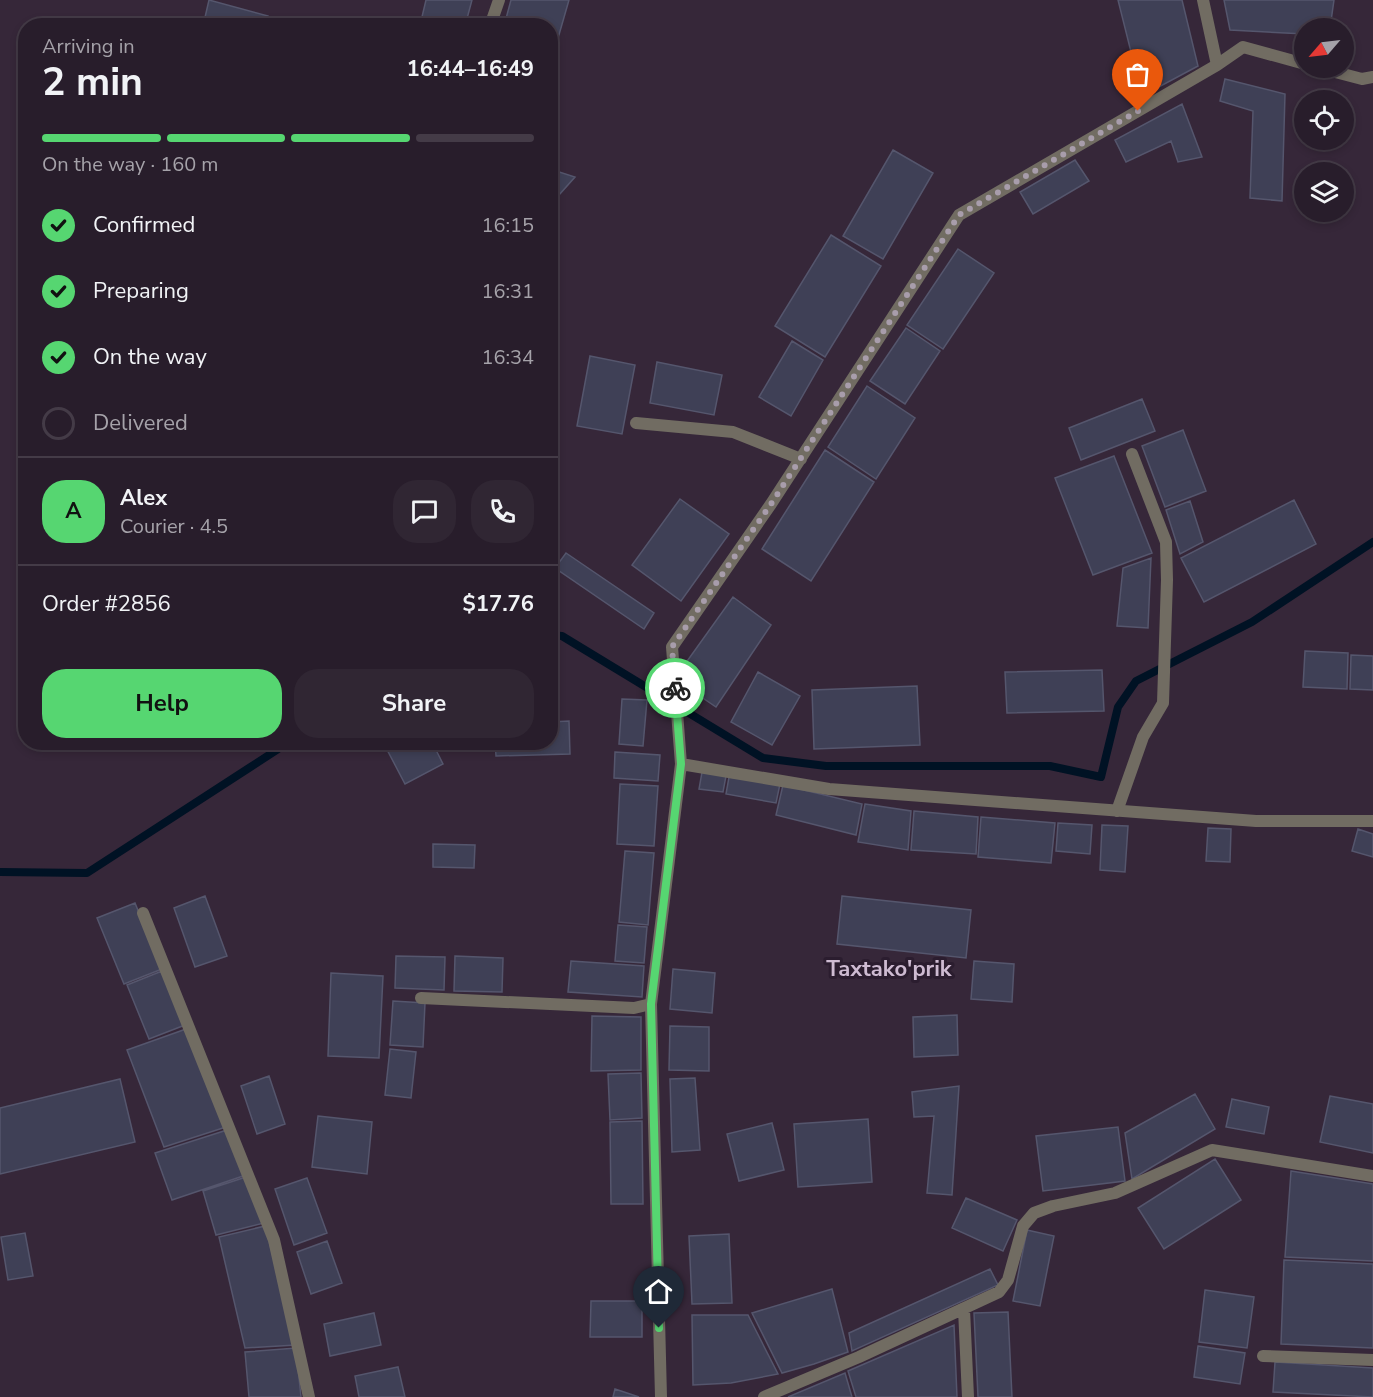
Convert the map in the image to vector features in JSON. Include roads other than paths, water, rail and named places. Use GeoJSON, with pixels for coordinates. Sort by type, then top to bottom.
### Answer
{"type":"FeatureCollection","features":[{"type":"Feature","properties":{"kind":"street"},"geometry":{"type":"LineString","coordinates":[[493,18],[499,0]]}},
{"type":"Feature","properties":{"kind":"street"},"geometry":{"type":"LineString","coordinates":[[1203,0],[1218,65]]}},
{"type":"Feature","properties":{"kind":"street"},"geometry":{"type":"LineString","coordinates":[[661,1397],[651,1004],[681,764],[672,647],[801,459],[959,215],[1218,65],[1243,47],[1294,61]]}},
{"type":"Feature","properties":{"kind":"street"},"geometry":{"type":"LineString","coordinates":[[1354,77],[1362,79],[1373,77]]}},
{"type":"Feature","properties":{"kind":"street"},"geometry":{"type":"LineString","coordinates":[[636,423],[732,432],[801,459]]}},
{"type":"Feature","properties":{"kind":"street"},"geometry":{"type":"LineString","coordinates":[[1117,811],[1143,737],[1163,703],[1166,542],[1132,454]]}},
{"type":"Feature","properties":{"kind":"street"},"geometry":{"type":"LineString","coordinates":[[681,764],[829,789],[1256,821],[1373,821]]}},
{"type":"Feature","properties":{"kind":"street"},"geometry":{"type":"LineString","coordinates":[[143,913],[274,1239],[309,1397]]}},
{"type":"Feature","properties":{"kind":"street"},"geometry":{"type":"LineString","coordinates":[[421,998],[634,1008],[651,1004]]}},
{"type":"Feature","properties":{"kind":"street"},"geometry":{"type":"LineString","coordinates":[[764,1397],[859,1358],[999,1292],[1008,1280],[1023,1226],[1034,1213],[1053,1206],[1115,1192],[1212,1150],[1373,1176]]}},
{"type":"Feature","properties":{"kind":"street"},"geometry":{"type":"LineString","coordinates":[[963,1309],[968,1397]]}},
{"type":"Feature","properties":{"kind":"street"},"geometry":{"type":"LineString","coordinates":[[1263,1356],[1373,1360]]}},
{"type":"Feature","properties":{"kind":"waterway"},"geometry":{"type":"LineString","coordinates":[[558,636],[763,758],[826,766],[1050,766],[1101,777],[1118,707],[1136,681],[1252,622],[1373,542]]}},
{"type":"Feature","properties":{"kind":"waterway"},"geometry":{"type":"LineString","coordinates":[[0,872],[87,873],[277,750]]}},
{"type":"Feature","properties":{"kind":"district","name":"Taxtako'prik"},"geometry":{"type":"Point","coordinates":[889,968]}}]}
